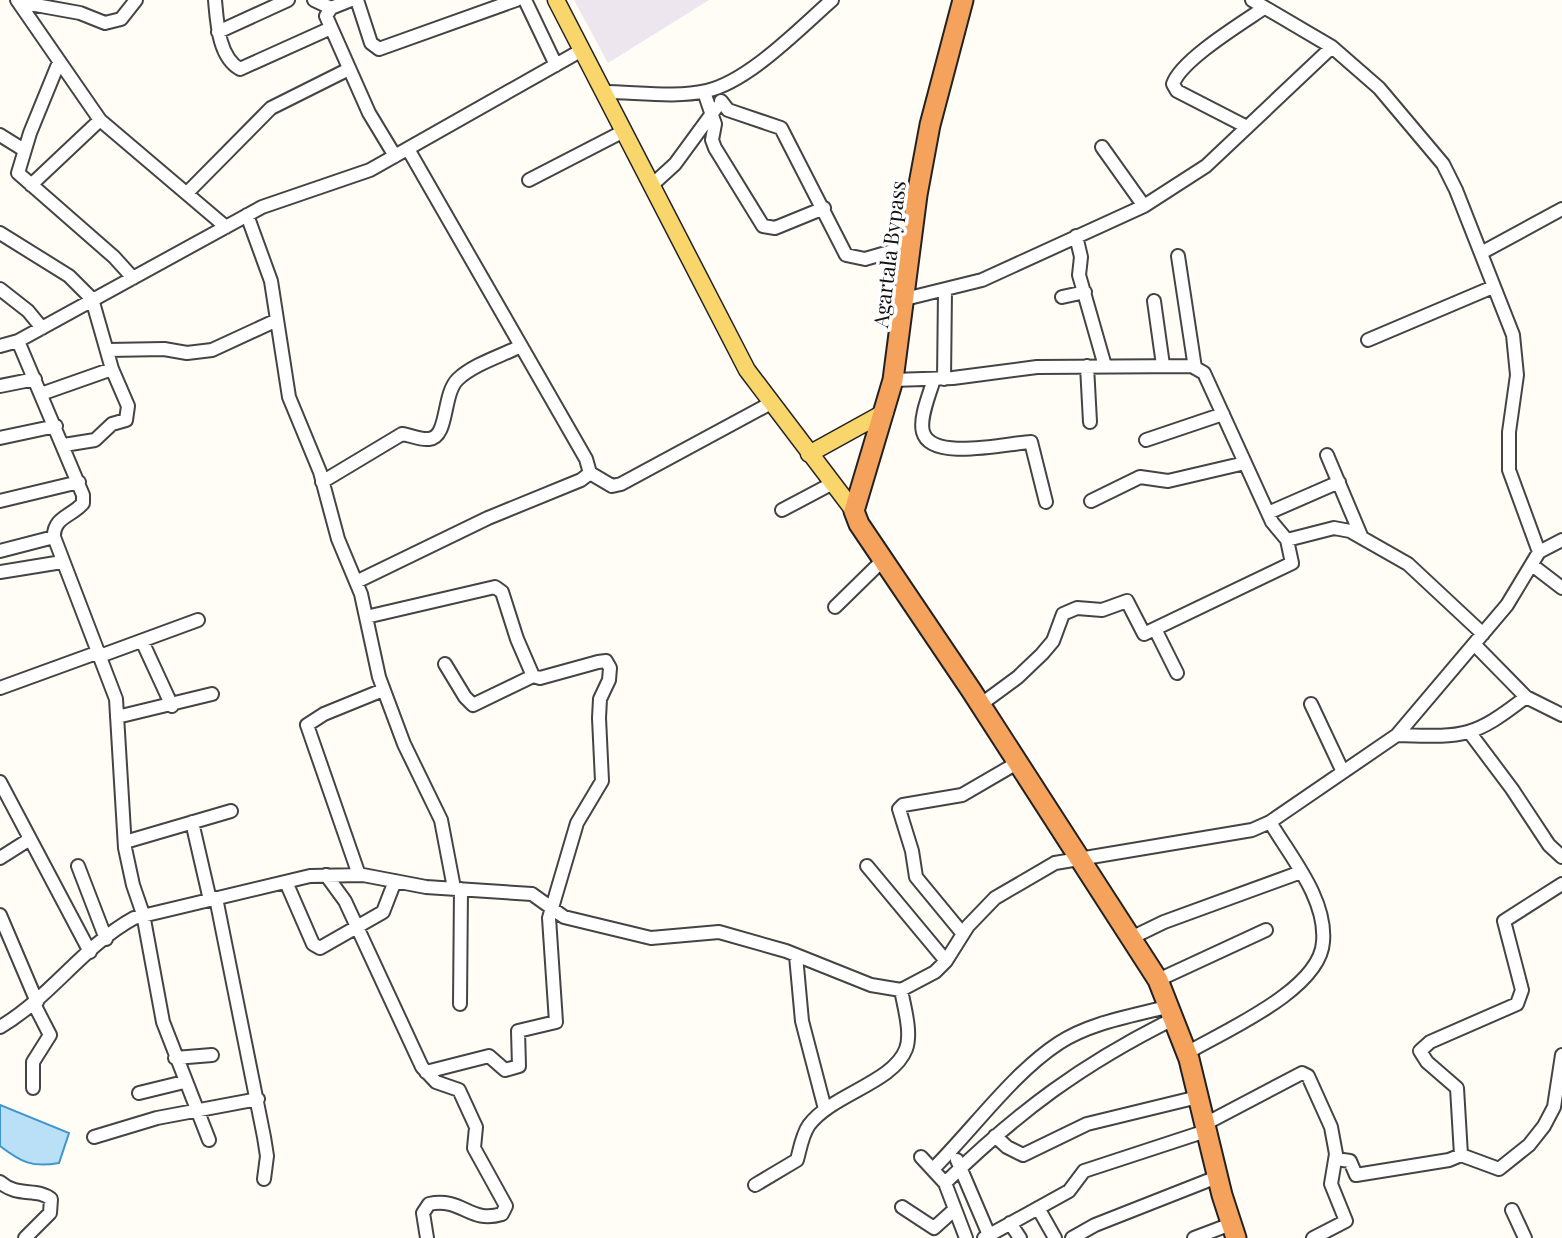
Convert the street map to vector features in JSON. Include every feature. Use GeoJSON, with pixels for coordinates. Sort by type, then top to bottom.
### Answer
{"type":"FeatureCollection","features":[{"type":"Feature","properties":{"kind":"highway","name":"Agartala Bypass"},"geometry":{"type":"LineString","coordinates":[[854,511],[886,412],[893,380],[910,246],[930,125],[962,0]]}},
{"type":"Feature","properties":{"kind":"highway"},"geometry":{"type":"LineString","coordinates":[[854,511],[859,524],[980,705],[1158,981],[1187,1053],[1233,1231]]}},
{"type":"Feature","properties":{"kind":"main road"},"geometry":{"type":"LineString","coordinates":[[556,0],[747,370],[854,511]]}},
{"type":"Feature","properties":{"kind":"main road"},"geometry":{"type":"LineString","coordinates":[[809,454],[886,412]]}},
{"type":"Feature","properties":{"kind":"street"},"geometry":{"type":"LineString","coordinates":[[77,0],[80,13]]}},
{"type":"Feature","properties":{"kind":"street"},"geometry":{"type":"LineString","coordinates":[[18,1],[80,13],[105,23],[113,23],[121,19],[136,0]]}},
{"type":"Feature","properties":{"kind":"street"},"geometry":{"type":"LineString","coordinates":[[215,0],[218,32],[233,64],[240,69],[331,28]]}},
{"type":"Feature","properties":{"kind":"street"},"geometry":{"type":"LineString","coordinates":[[314,0],[331,8]]}},
{"type":"Feature","properties":{"kind":"street"},"geometry":{"type":"LineString","coordinates":[[351,0],[331,8],[326,16],[369,113],[395,156]]}},
{"type":"Feature","properties":{"kind":"street"},"geometry":{"type":"LineString","coordinates":[[357,0],[371,43],[379,49],[516,0]]}},
{"type":"Feature","properties":{"kind":"street"},"geometry":{"type":"LineString","coordinates":[[525,0],[556,65]]}},
{"type":"Feature","properties":{"kind":"street"},"geometry":{"type":"LineString","coordinates":[[604,92],[704,92],[725,85],[748,73],[832,0]]}},
{"type":"Feature","properties":{"kind":"street"},"geometry":{"type":"LineString","coordinates":[[1252,0],[1332,47],[1379,88],[1429,145],[1456,190],[1513,335],[1517,375],[1509,432],[1509,470],[1539,552]]}},
{"type":"Feature","properties":{"kind":"street"},"geometry":{"type":"LineString","coordinates":[[18,1],[100,120],[226,227]]}},
{"type":"Feature","properties":{"kind":"street"},"geometry":{"type":"LineString","coordinates":[[218,32],[282,1]]}},
{"type":"Feature","properties":{"kind":"street"},"geometry":{"type":"LineString","coordinates":[[1247,127],[1177,91],[1173,84],[1177,75],[1208,47],[1264,8]]}},
{"type":"Feature","properties":{"kind":"street"},"geometry":{"type":"LineString","coordinates":[[905,299],[976,281],[1144,206],[1206,166],[1332,47]]}},
{"type":"Feature","properties":{"kind":"street"},"geometry":{"type":"LineString","coordinates":[[0,346],[18,341],[262,207],[370,170],[582,50]]}},
{"type":"Feature","properties":{"kind":"street"},"geometry":{"type":"LineString","coordinates":[[59,62],[24,150],[18,173],[114,257],[133,278]]}},
{"type":"Feature","properties":{"kind":"street"},"geometry":{"type":"LineString","coordinates":[[187,193],[271,108],[349,69]]}},
{"type":"Feature","properties":{"kind":"street"},"geometry":{"type":"LineString","coordinates":[[652,185],[675,164],[713,113],[721,101],[725,85]]}},
{"type":"Feature","properties":{"kind":"street"},"geometry":{"type":"LineString","coordinates":[[704,92],[713,113],[715,148],[763,226],[775,228],[824,208]]}},
{"type":"Feature","properties":{"kind":"street"},"geometry":{"type":"LineString","coordinates":[[721,101],[729,110],[781,128],[824,208],[846,256],[864,259],[910,246]]}},
{"type":"Feature","properties":{"kind":"street"},"geometry":{"type":"LineString","coordinates":[[31,185],[100,120]]}},
{"type":"Feature","properties":{"kind":"street"},"geometry":{"type":"LineString","coordinates":[[529,180],[624,131]]}},
{"type":"Feature","properties":{"kind":"street"},"geometry":{"type":"LineString","coordinates":[[0,135],[24,150]]}},
{"type":"Feature","properties":{"kind":"street"},"geometry":{"type":"LineString","coordinates":[[1102,148],[1144,206]]}},
{"type":"Feature","properties":{"kind":"street"},"geometry":{"type":"LineString","coordinates":[[408,149],[586,459],[590,473],[612,486],[621,484],[771,403]]}},
{"type":"Feature","properties":{"kind":"street"},"geometry":{"type":"LineString","coordinates":[[1481,253],[1562,209]]}},
{"type":"Feature","properties":{"kind":"street"},"geometry":{"type":"LineString","coordinates":[[247,215],[271,281],[289,397],[322,482],[338,539],[356,582],[383,690],[404,744],[441,820],[457,889],[460,1004]]}},
{"type":"Feature","properties":{"kind":"street"},"geometry":{"type":"LineString","coordinates":[[0,233],[69,276],[92,299],[112,369],[128,406],[126,420],[112,424],[95,440],[64,445]]}},
{"type":"Feature","properties":{"kind":"street"},"geometry":{"type":"LineString","coordinates":[[1076,236],[1081,257],[1078,270],[1105,366]]}},
{"type":"Feature","properties":{"kind":"street"},"geometry":{"type":"LineString","coordinates":[[1178,256],[1195,368]]}},
{"type":"Feature","properties":{"kind":"street"},"geometry":{"type":"LineString","coordinates":[[1368,340],[1493,287]]}},
{"type":"Feature","properties":{"kind":"street"},"geometry":{"type":"LineString","coordinates":[[0,289],[28,311],[42,328]]}},
{"type":"Feature","properties":{"kind":"street"},"geometry":{"type":"LineString","coordinates":[[945,291],[939,379],[923,424],[923,433],[929,442],[948,449],[1031,442],[1046,502]]}},
{"type":"Feature","properties":{"kind":"street"},"geometry":{"type":"LineString","coordinates":[[1062,297],[1085,292]]}},
{"type":"Feature","properties":{"kind":"street"},"geometry":{"type":"LineString","coordinates":[[1154,301],[1163,365]]}},
{"type":"Feature","properties":{"kind":"street"},"geometry":{"type":"LineString","coordinates":[[108,350],[164,349],[187,353],[212,350],[234,343],[277,320]]}},
{"type":"Feature","properties":{"kind":"street"},"geometry":{"type":"LineString","coordinates":[[18,341],[79,482],[83,503],[60,520],[54,530],[54,537],[114,692],[125,842],[133,885],[143,914],[163,1022],[184,1082],[209,1140]]}},
{"type":"Feature","properties":{"kind":"street"},"geometry":{"type":"LineString","coordinates":[[322,482],[402,434],[429,439],[437,436],[442,430],[445,404],[457,380],[521,346]]}},
{"type":"Feature","properties":{"kind":"street"},"geometry":{"type":"LineString","coordinates":[[893,380],[939,379],[1037,367],[1163,365],[1195,368],[1204,373],[1268,513],[1287,540],[1292,563],[1155,629],[1141,632],[1127,601],[1096,611],[1071,610],[1063,614],[1053,641],[1031,666],[980,705]]}},
{"type":"Feature","properties":{"kind":"street"},"geometry":{"type":"LineString","coordinates":[[1087,366],[1090,422]]}},
{"type":"Feature","properties":{"kind":"street"},"geometry":{"type":"LineString","coordinates":[[41,394],[112,369]]}},
{"type":"Feature","properties":{"kind":"street"},"geometry":{"type":"LineString","coordinates":[[0,386],[35,379]]}},
{"type":"Feature","properties":{"kind":"street"},"geometry":{"type":"LineString","coordinates":[[1146,440],[1223,414]]}},
{"type":"Feature","properties":{"kind":"street"},"geometry":{"type":"LineString","coordinates":[[0,438],[56,426]]}},
{"type":"Feature","properties":{"kind":"street"},"geometry":{"type":"LineString","coordinates":[[1327,455],[1362,538]]}},
{"type":"Feature","properties":{"kind":"street"},"geometry":{"type":"LineString","coordinates":[[1091,501],[1140,477],[1168,481],[1245,463]]}},
{"type":"Feature","properties":{"kind":"street"},"geometry":{"type":"LineString","coordinates":[[356,582],[488,518],[582,480],[590,473]]}},
{"type":"Feature","properties":{"kind":"street"},"geometry":{"type":"LineString","coordinates":[[0,501],[79,482]]}},
{"type":"Feature","properties":{"kind":"street"},"geometry":{"type":"LineString","coordinates":[[1268,513],[1339,482]]}},
{"type":"Feature","properties":{"kind":"street"},"geometry":{"type":"LineString","coordinates":[[782,510],[833,483]]}},
{"type":"Feature","properties":{"kind":"street"},"geometry":{"type":"LineString","coordinates":[[1287,540],[1344,528],[1408,564],[1478,639],[1526,697],[1560,711]]}},
{"type":"Feature","properties":{"kind":"street"},"geometry":{"type":"LineString","coordinates":[[0,551],[54,537]]}},
{"type":"Feature","properties":{"kind":"street"},"geometry":{"type":"LineString","coordinates":[[0,1027],[36,1003],[90,952],[128,921],[143,914],[286,881],[326,875],[359,875],[457,889],[532,894],[573,920],[651,938],[719,932],[796,956],[871,985],[901,990],[934,972],[946,961],[982,910],[1007,889],[1055,863],[1252,830],[1270,822],[1397,735],[1513,596],[1539,552],[1562,540]]}},
{"type":"Feature","properties":{"kind":"street"},"geometry":{"type":"LineString","coordinates":[[835,607],[883,560]]}},
{"type":"Feature","properties":{"kind":"street"},"geometry":{"type":"LineString","coordinates":[[0,572],[62,562]]}},
{"type":"Feature","properties":{"kind":"street"},"geometry":{"type":"LineString","coordinates":[[1532,565],[1562,588]]}},
{"type":"Feature","properties":{"kind":"street"},"geometry":{"type":"LineString","coordinates":[[366,617],[495,587],[502,592],[517,639],[533,676]]}},
{"type":"Feature","properties":{"kind":"street"},"geometry":{"type":"LineString","coordinates":[[0,688],[198,620]]}},
{"type":"Feature","properties":{"kind":"street"},"geometry":{"type":"LineString","coordinates":[[1155,629],[1177,673]]}},
{"type":"Feature","properties":{"kind":"street"},"geometry":{"type":"LineString","coordinates":[[142,641],[172,706]]}},
{"type":"Feature","properties":{"kind":"street"},"geometry":{"type":"LineString","coordinates":[[426,1072],[489,1056],[505,1070],[512,1070],[519,1066],[517,1031],[556,1022],[548,939],[553,908],[577,823],[602,781],[600,699],[609,680],[610,668],[606,662],[598,662],[540,678],[533,676],[473,705],[445,664]]}},
{"type":"Feature","properties":{"kind":"street"},"geometry":{"type":"LineString","coordinates":[[359,875],[307,725],[324,714],[383,690]]}},
{"type":"Feature","properties":{"kind":"street"},"geometry":{"type":"LineString","coordinates":[[117,717],[172,706],[212,694]]}},
{"type":"Feature","properties":{"kind":"street"},"geometry":{"type":"LineString","coordinates":[[1397,735],[1449,736],[1470,733],[1486,726],[1526,697]]}},
{"type":"Feature","properties":{"kind":"street"},"geometry":{"type":"LineString","coordinates":[[1311,704],[1343,772]]}},
{"type":"Feature","properties":{"kind":"street"},"geometry":{"type":"LineString","coordinates":[[1470,733],[1549,845],[1562,856]]}},
{"type":"Feature","properties":{"kind":"street"},"geometry":{"type":"LineString","coordinates":[[963,934],[916,877],[912,850],[899,809],[903,805],[962,795],[1017,763]]}},
{"type":"Feature","properties":{"kind":"street"},"geometry":{"type":"LineString","coordinates":[[0,782],[90,952]]}},
{"type":"Feature","properties":{"kind":"street"},"geometry":{"type":"LineString","coordinates":[[125,842],[231,811]]}},
{"type":"Feature","properties":{"kind":"street"},"geometry":{"type":"LineString","coordinates":[[192,821],[213,899],[258,1099],[267,1156],[264,1179]]}},
{"type":"Feature","properties":{"kind":"street"},"geometry":{"type":"LineString","coordinates":[[1187,1053],[1295,987],[1315,965],[1324,942],[1322,926],[1301,872],[1270,822]]}},
{"type":"Feature","properties":{"kind":"street"},"geometry":{"type":"LineString","coordinates":[[0,858],[30,839]]}},
{"type":"Feature","properties":{"kind":"street"},"geometry":{"type":"LineString","coordinates":[[78,866],[106,939]]}},
{"type":"Feature","properties":{"kind":"street"},"geometry":{"type":"LineString","coordinates":[[867,866],[946,961]]}},
{"type":"Feature","properties":{"kind":"street"},"geometry":{"type":"LineString","coordinates":[[1131,938],[1164,922],[1301,872]]}},
{"type":"Feature","properties":{"kind":"street"},"geometry":{"type":"LineString","coordinates":[[326,875],[345,901],[426,1072],[436,1082],[459,1090],[463,1097],[476,1127],[474,1148],[506,1206],[502,1214],[480,1219],[450,1202],[429,1204],[423,1213],[427,1238]]}},
{"type":"Feature","properties":{"kind":"street"},"geometry":{"type":"LineString","coordinates":[[286,881],[315,947],[320,948],[383,912],[394,881]]}},
{"type":"Feature","properties":{"kind":"street"},"geometry":{"type":"LineString","coordinates":[[1461,1155],[1457,1088],[1427,1062],[1420,1051],[1430,1042],[1517,1004],[1522,990],[1504,921],[1561,887]]}},
{"type":"Feature","properties":{"kind":"street"},"geometry":{"type":"LineString","coordinates":[[2,923],[50,1035],[33,1062],[33,1088]]}},
{"type":"Feature","properties":{"kind":"street"},"geometry":{"type":"LineString","coordinates":[[1158,981],[1266,930]]}},
{"type":"Feature","properties":{"kind":"street"},"geometry":{"type":"LineString","coordinates":[[796,956],[802,1021],[825,1109]]}},
{"type":"Feature","properties":{"kind":"street"},"geometry":{"type":"LineString","coordinates":[[755,1185],[797,1160],[809,1125],[825,1109],[887,1071],[901,1058],[908,1038],[901,990]]}},
{"type":"Feature","properties":{"kind":"street"},"geometry":{"type":"LineString","coordinates":[[945,1183],[995,1136],[1052,1089],[1172,1012]]}},
{"type":"Feature","properties":{"kind":"street"},"geometry":{"type":"LineString","coordinates":[[934,1168],[1012,1087],[1058,1044],[1081,1031],[1172,1012]]}},
{"type":"Feature","properties":{"kind":"street"},"geometry":{"type":"LineString","coordinates":[[175,1058],[212,1055]]}},
{"type":"Feature","properties":{"kind":"street"},"geometry":{"type":"LineString","coordinates":[[1336,1159],[1350,1161],[1356,1175],[1449,1160],[1461,1155],[1499,1169],[1529,1146],[1554,1107],[1562,1055]]}},
{"type":"Feature","properties":{"kind":"street"},"geometry":{"type":"LineString","coordinates":[[951,1151],[962,1167],[987,1236],[1069,1191],[1081,1174],[1096,1165],[1206,1127],[1306,1073],[1326,1112],[1336,1145],[1331,1184],[1346,1221],[1313,1238]]}},
{"type":"Feature","properties":{"kind":"street"},"geometry":{"type":"LineString","coordinates":[[139,1093],[184,1082]]}},
{"type":"Feature","properties":{"kind":"street"},"geometry":{"type":"LineString","coordinates":[[995,1136],[1007,1147],[1023,1155],[1087,1124],[1198,1097]]}},
{"type":"Feature","properties":{"kind":"street"},"geometry":{"type":"LineString","coordinates":[[94,1137],[128,1125],[258,1099]]}},
{"type":"Feature","properties":{"kind":"street"},"geometry":{"type":"LineString","coordinates":[[921,1157],[945,1183],[966,1238]]}},
{"type":"Feature","properties":{"kind":"street"},"geometry":{"type":"LineString","coordinates":[[1072,1238],[1095,1225],[1217,1177]]}},
{"type":"Feature","properties":{"kind":"street"},"geometry":{"type":"LineString","coordinates":[[0,1182],[15,1192],[45,1194],[51,1199],[50,1213],[25,1238]]}},
{"type":"Feature","properties":{"kind":"street"},"geometry":{"type":"LineString","coordinates":[[902,1207],[934,1228],[954,1210]]}},
{"type":"Feature","properties":{"kind":"street"},"geometry":{"type":"LineString","coordinates":[[1038,1208],[1055,1238]]}},
{"type":"Feature","properties":{"kind":"street"},"geometry":{"type":"LineString","coordinates":[[1512,1210],[1525,1238]]}},
{"type":"Feature","properties":{"kind":"street"},"geometry":{"type":"LineString","coordinates":[[1010,1223],[1020,1238]]}},
{"type":"Feature","properties":{"kind":"street"},"geometry":{"type":"LineString","coordinates":[[1194,1238],[1233,1231]]}},
{"type":"Feature","properties":{"kind":"shaded area"},"geometry":{"type":"Polygon","coordinates":[[[574,0],[709,0],[608,63],[574,0]]]}},
{"type":"Feature","properties":{"kind":"water"},"geometry":{"type":"Polygon","coordinates":[[[0,1105],[69,1133],[59,1163],[41,1165],[27,1162],[0,1146],[0,1105]]]}}]}
